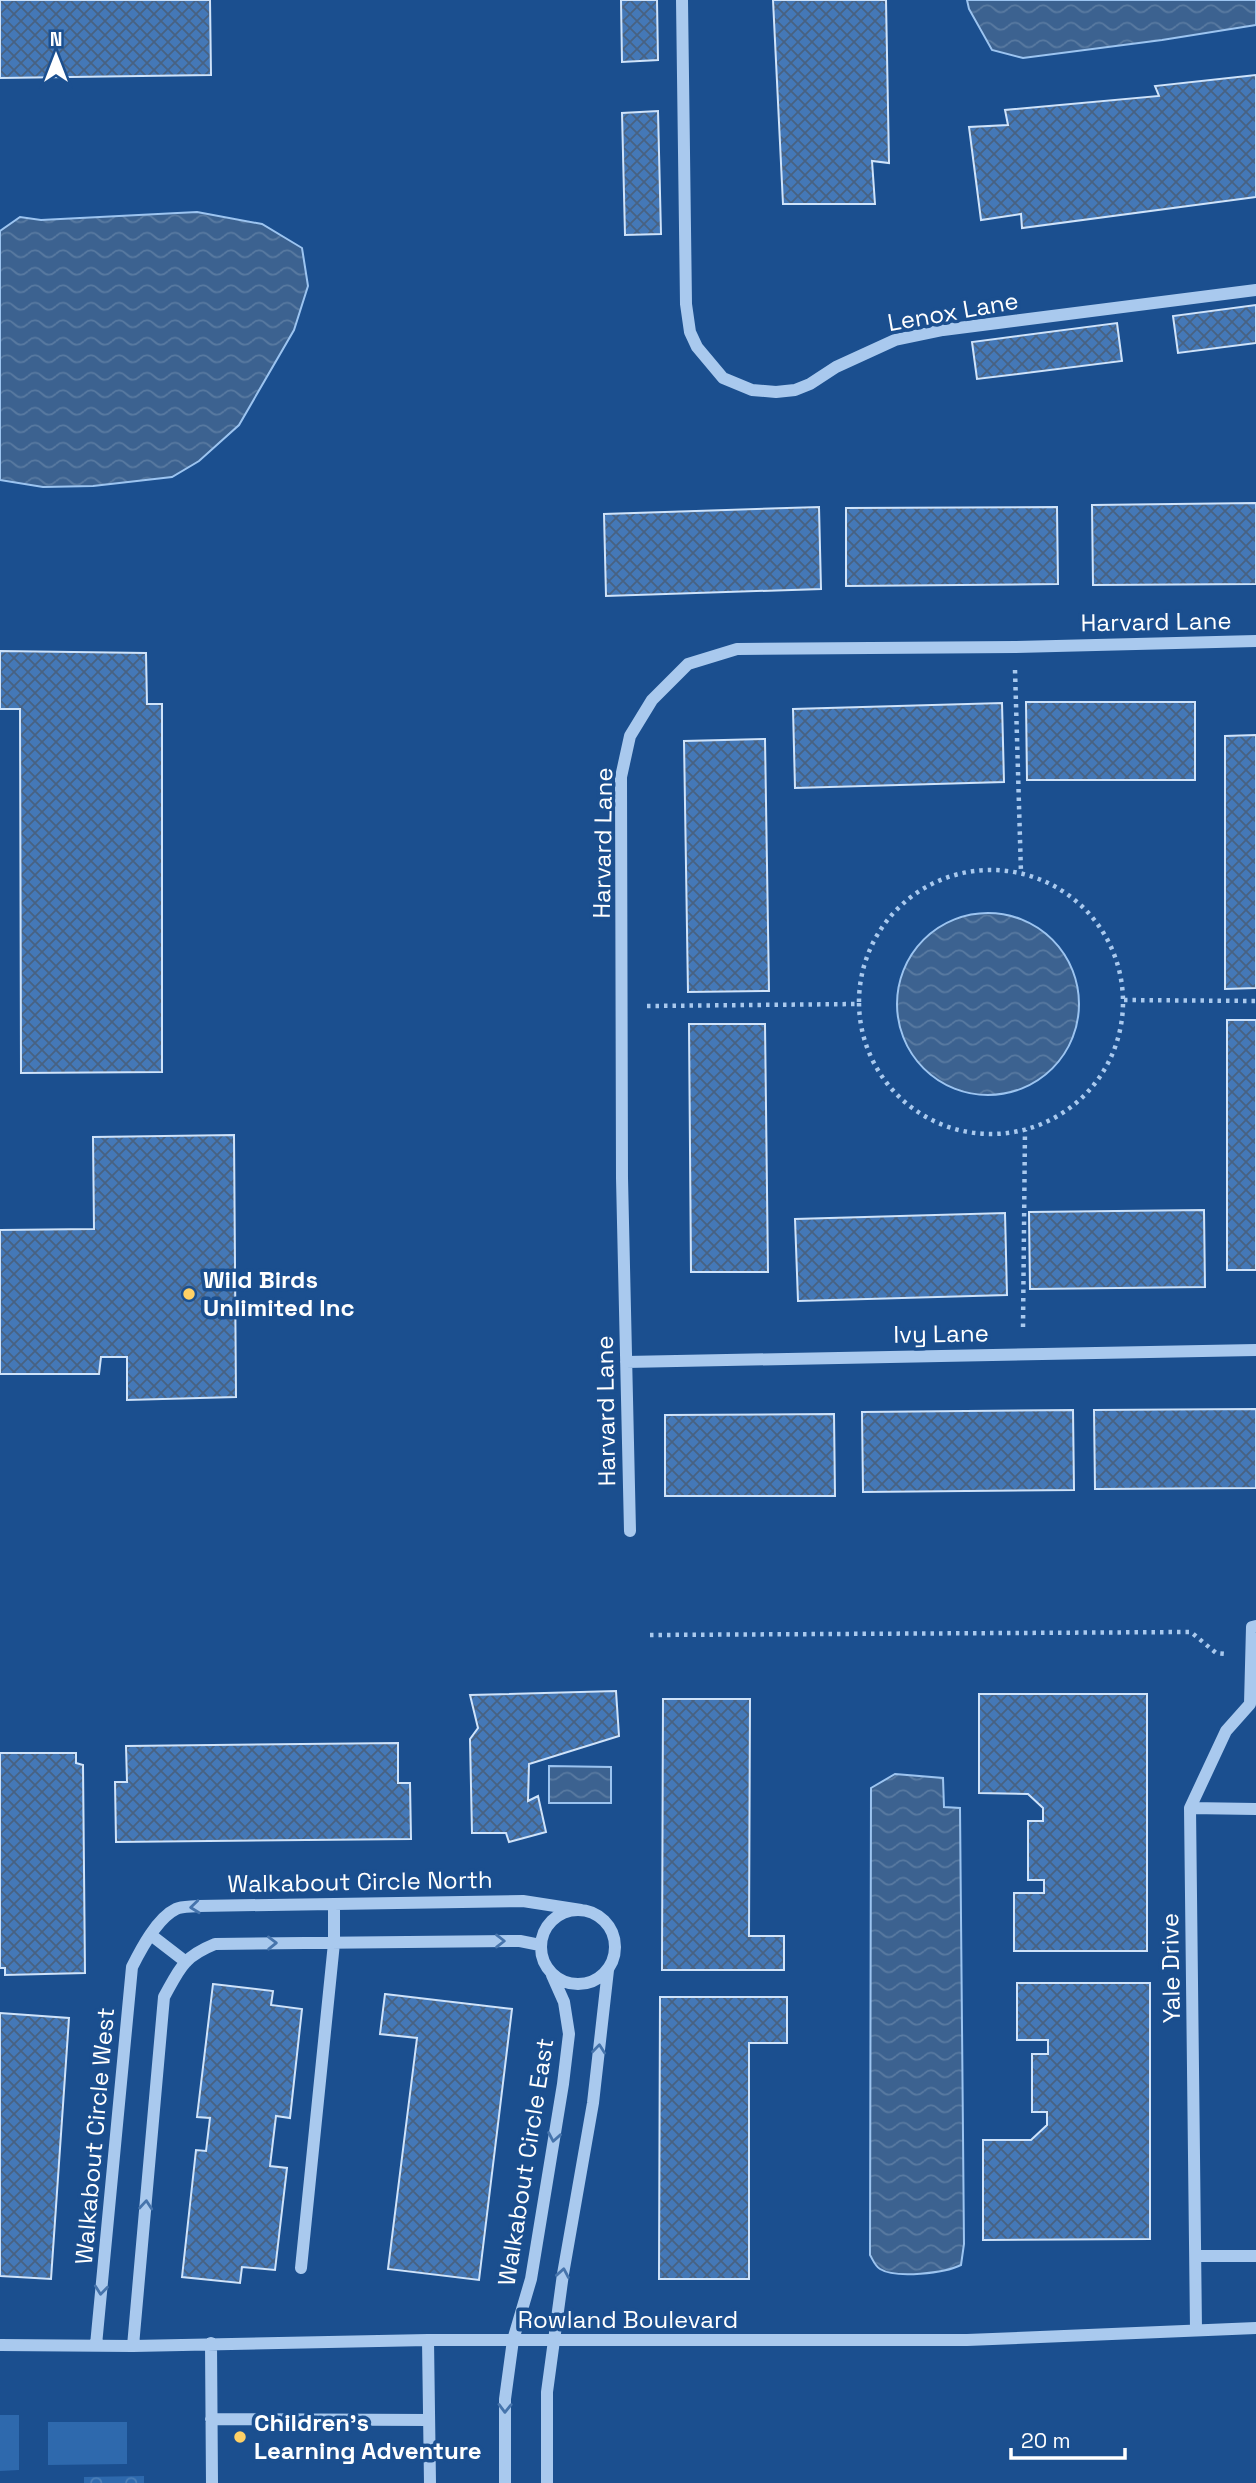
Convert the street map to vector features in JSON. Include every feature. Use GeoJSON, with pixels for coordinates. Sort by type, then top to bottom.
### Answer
{"type":"FeatureCollection","features":[{"type":"Feature","properties":{"kind":"street","name":"Lenox Lane"},"geometry":{"type":"LineString","coordinates":[[682,0],[685,304],[694,340],[723,378],[752,390],[795,390],[895,340],[943,330],[1256,290]]}},
{"type":"Feature","properties":{"kind":"street","name":"Harvard Lane"},"geometry":{"type":"LineString","coordinates":[[630,1531],[621,1178],[621,777],[630,736],[652,700],[688,664],[737,649],[1016,647],[1256,641]]}},
{"type":"Feature","properties":{"kind":"street","name":"Ivy Lane"},"geometry":{"type":"LineString","coordinates":[[626,1363],[1256,1350]]}},
{"type":"Feature","properties":{"kind":"street","name":"Yale Drive"},"geometry":{"type":"LineString","coordinates":[[1196,2330],[1190,1808],[1226,1731],[1253,1705],[1252,1627],[1256,1626]]}},
{"type":"Feature","properties":{"kind":"street"},"geometry":{"type":"LineString","coordinates":[[1190,1808],[1256,1809]]}},
{"type":"Feature","properties":{"kind":"street","name":"Walkabout Circle North"},"geometry":{"type":"LineString","coordinates":[[151,1935],[176,1909],[198,1906],[523,1901],[581,1910]]}},
{"type":"Feature","properties":{"kind":"street"},"geometry":{"type":"LineString","coordinates":[[301,2268],[334,1942],[334,1904]]}},
{"type":"Feature","properties":{"kind":"street"},"geometry":{"type":"LineString","coordinates":[[581,1910],[602,1918],[615,1937],[614,1960],[599,1979],[575,1985],[562,1982],[552,1975],[541,1956],[540,1945],[549,1924],[558,1915],[581,1910]]}},
{"type":"Feature","properties":{"kind":"street"},"geometry":{"type":"LineString","coordinates":[[151,1935],[186,1962]]}},
{"type":"Feature","properties":{"kind":"street","name":"Walkabout Circle West"},"geometry":{"type":"LineString","coordinates":[[96,2346],[132,1967],[142,1946],[151,1935]]}},
{"type":"Feature","properties":{"kind":"street"},"geometry":{"type":"LineString","coordinates":[[133,2346],[164,1997],[195,1952],[215,1944],[520,1941],[540,1945]]}},
{"type":"Feature","properties":{"kind":"street"},"geometry":{"type":"LineString","coordinates":[[547,2483],[547,2392],[563,2274],[593,2103],[608,1970]]}},
{"type":"Feature","properties":{"kind":"street","name":"Walkabout Circle East"},"geometry":{"type":"LineString","coordinates":[[505,2483],[505,2399],[513,2340],[531,2279],[569,2034],[564,2002],[552,1975]]}},
{"type":"Feature","properties":{"kind":"street"},"geometry":{"type":"LineString","coordinates":[[1196,2256],[1256,2256]]}},
{"type":"Feature","properties":{"kind":"street","name":"Rowland Boulevard"},"geometry":{"type":"LineString","coordinates":[[0,2344],[133,2346],[428,2340],[967,2340],[1256,2328]]}},
{"type":"Feature","properties":{"kind":"street"},"geometry":{"type":"LineString","coordinates":[[428,2340],[430,2483]]}},
{"type":"Feature","properties":{"kind":"street"},"geometry":{"type":"LineString","coordinates":[[212,2343],[212,2483]]}},
{"type":"Feature","properties":{"kind":"street"},"geometry":{"type":"LineString","coordinates":[[212,2419],[429,2420]]}},
{"type":"Feature","properties":{"kind":"path"},"geometry":{"type":"LineString","coordinates":[[1015,669],[1021,873]]}},
{"type":"Feature","properties":{"kind":"path"},"geometry":{"type":"LineString","coordinates":[[981,870],[1021,873],[1054,885],[1083,905],[1105,933],[1119,965],[1124,1000],[1120,1035],[1107,1067],[1086,1095],[1058,1116],[1025,1130],[985,1134],[946,1127],[911,1108],[883,1079],[865,1043],[858,1004],[864,965],[881,929],[907,899],[942,879],[981,870]]}},
{"type":"Feature","properties":{"kind":"path"},"geometry":{"type":"LineString","coordinates":[[1124,1000],[1256,1002]]}},
{"type":"Feature","properties":{"kind":"path"},"geometry":{"type":"LineString","coordinates":[[647,1006],[858,1004]]}},
{"type":"Feature","properties":{"kind":"path"},"geometry":{"type":"LineString","coordinates":[[1023,1326],[1025,1130]]}},
{"type":"Feature","properties":{"kind":"path"},"geometry":{"type":"LineString","coordinates":[[650,1636],[1191,1632],[1216,1653],[1228,1654]]}},
{"type":"Feature","properties":{"kind":"green space"},"geometry":{"type":"Polygon","coordinates":[[[0,2415],[19,2415],[19,2470],[0,2471],[0,2415]]]}},
{"type":"Feature","properties":{"kind":"green space"},"geometry":{"type":"Polygon","coordinates":[[[48,2422],[127,2422],[127,2464],[48,2465],[48,2422]]]}},
{"type":"Feature","properties":{"kind":"green space"},"geometry":{"type":"Polygon","coordinates":[[[144,2476],[144,2483],[84,2483],[84,2477],[144,2476]]]}},
{"type":"Feature","properties":{"kind":"water"},"geometry":{"type":"Polygon","coordinates":[[[967,0],[1256,0],[1256,25],[1023,58],[992,50],[969,9],[967,0]]]}},
{"type":"Feature","properties":{"kind":"water"},"geometry":{"type":"Polygon","coordinates":[[[197,212],[262,224],[302,248],[308,286],[294,330],[239,425],[199,461],[172,477],[93,486],[43,487],[0,480],[0,231],[20,217],[41,220],[197,212]]]}},
{"type":"Feature","properties":{"kind":"water"},"geometry":{"type":"Polygon","coordinates":[[[988,913],[1023,920],[1052,940],[1072,969],[1079,1004],[1072,1039],[1052,1068],[1023,1088],[988,1095],[953,1088],[924,1068],[904,1039],[897,1004],[904,969],[924,940],[953,920],[988,913]]]}},
{"type":"Feature","properties":{"kind":"water"},"geometry":{"type":"Polygon","coordinates":[[[549,1766],[611,1767],[611,1803],[549,1803],[549,1766]]]}},
{"type":"Feature","properties":{"kind":"water"},"geometry":{"type":"Polygon","coordinates":[[[895,1774],[943,1778],[944,1807],[960,1808],[964,2244],[961,2265],[933,2272],[908,2274],[880,2269],[870,2255],[871,1788],[895,1774]]]}},
{"type":"Feature","properties":{"kind":"building"},"geometry":{"type":"Polygon","coordinates":[[[0,0],[210,0],[211,75],[0,78],[0,0]]]}},
{"type":"Feature","properties":{"kind":"building"},"geometry":{"type":"Polygon","coordinates":[[[621,0],[657,0],[658,60],[622,62],[621,0]]]}},
{"type":"Feature","properties":{"kind":"building"},"geometry":{"type":"Polygon","coordinates":[[[773,0],[886,0],[889,163],[872,161],[875,204],[783,204],[773,0]]]}},
{"type":"Feature","properties":{"kind":"building"},"geometry":{"type":"Polygon","coordinates":[[[1256,75],[1256,197],[1022,228],[1021,214],[981,220],[969,127],[1008,125],[1005,110],[1159,96],[1155,86],[1256,75]]]}},
{"type":"Feature","properties":{"kind":"building"},"geometry":{"type":"Polygon","coordinates":[[[658,111],[661,234],[625,235],[622,113],[658,111]]]}},
{"type":"Feature","properties":{"kind":"building"},"geometry":{"type":"Polygon","coordinates":[[[1256,305],[1256,343],[1178,353],[1173,316],[1256,305]]]}},
{"type":"Feature","properties":{"kind":"building"},"geometry":{"type":"Polygon","coordinates":[[[1117,323],[1122,361],[977,379],[972,342],[1117,323]]]}},
{"type":"Feature","properties":{"kind":"building"},"geometry":{"type":"Polygon","coordinates":[[[1256,503],[1256,584],[1093,585],[1092,505],[1256,503]]]}},
{"type":"Feature","properties":{"kind":"building"},"geometry":{"type":"Polygon","coordinates":[[[819,507],[821,589],[606,596],[604,514],[819,507]]]}},
{"type":"Feature","properties":{"kind":"building"},"geometry":{"type":"Polygon","coordinates":[[[1057,507],[1058,584],[846,586],[846,508],[1057,507]]]}},
{"type":"Feature","properties":{"kind":"building"},"geometry":{"type":"Polygon","coordinates":[[[0,651],[146,653],[147,704],[162,704],[162,1072],[21,1073],[20,709],[0,709],[0,651]]]}},
{"type":"Feature","properties":{"kind":"building"},"geometry":{"type":"Polygon","coordinates":[[[1026,702],[1195,702],[1195,780],[1027,780],[1026,702]]]}},
{"type":"Feature","properties":{"kind":"building"},"geometry":{"type":"Polygon","coordinates":[[[1002,703],[1004,782],[795,788],[793,709],[1002,703]]]}},
{"type":"Feature","properties":{"kind":"building"},"geometry":{"type":"Polygon","coordinates":[[[1256,735],[1256,988],[1225,989],[1225,736],[1256,735]]]}},
{"type":"Feature","properties":{"kind":"building"},"geometry":{"type":"Polygon","coordinates":[[[765,739],[769,991],[688,992],[684,741],[765,739]]]}},
{"type":"Feature","properties":{"kind":"building"},"geometry":{"type":"Polygon","coordinates":[[[1227,1020],[1256,1020],[1256,1270],[1227,1270],[1227,1020]]]}},
{"type":"Feature","properties":{"kind":"building"},"geometry":{"type":"Polygon","coordinates":[[[689,1024],[765,1024],[768,1272],[691,1272],[689,1024]]]}},
{"type":"Feature","properties":{"kind":"building"},"geometry":{"type":"Polygon","coordinates":[[[234,1135],[236,1397],[127,1400],[127,1357],[101,1357],[99,1374],[0,1374],[0,1230],[94,1229],[93,1137],[234,1135]]]}},
{"type":"Feature","properties":{"kind":"building"},"geometry":{"type":"Polygon","coordinates":[[[1204,1210],[1205,1287],[1030,1289],[1029,1212],[1204,1210]]]}},
{"type":"Feature","properties":{"kind":"building"},"geometry":{"type":"Polygon","coordinates":[[[1005,1213],[1007,1295],[798,1301],[795,1219],[1005,1213]]]}},
{"type":"Feature","properties":{"kind":"building"},"geometry":{"type":"Polygon","coordinates":[[[1256,1409],[1256,1488],[1095,1489],[1094,1410],[1256,1409]]]}},
{"type":"Feature","properties":{"kind":"building"},"geometry":{"type":"Polygon","coordinates":[[[1073,1410],[1074,1490],[863,1492],[862,1412],[1073,1410]]]}},
{"type":"Feature","properties":{"kind":"building"},"geometry":{"type":"Polygon","coordinates":[[[834,1414],[835,1496],[665,1496],[665,1415],[834,1414]]]}},
{"type":"Feature","properties":{"kind":"building"},"geometry":{"type":"Polygon","coordinates":[[[616,1691],[619,1736],[529,1764],[528,1801],[538,1796],[546,1832],[509,1842],[506,1833],[472,1833],[470,1739],[478,1728],[470,1695],[616,1691]]]}},
{"type":"Feature","properties":{"kind":"building"},"geometry":{"type":"Polygon","coordinates":[[[979,1694],[1147,1694],[1147,1951],[1014,1951],[1014,1893],[1044,1893],[1044,1880],[1028,1880],[1028,1821],[1043,1821],[1043,1808],[1028,1794],[979,1793],[979,1694]]]}},
{"type":"Feature","properties":{"kind":"building"},"geometry":{"type":"Polygon","coordinates":[[[663,1699],[750,1699],[749,1936],[784,1936],[784,1970],[662,1970],[663,1699]]]}},
{"type":"Feature","properties":{"kind":"building"},"geometry":{"type":"Polygon","coordinates":[[[398,1743],[398,1783],[410,1783],[411,1839],[116,1842],[115,1782],[127,1782],[126,1746],[398,1743]]]}},
{"type":"Feature","properties":{"kind":"building"},"geometry":{"type":"Polygon","coordinates":[[[0,1753],[76,1753],[76,1763],[83,1765],[85,1973],[5,1975],[5,1968],[0,1968],[0,1753]]]}},
{"type":"Feature","properties":{"kind":"building"},"geometry":{"type":"Polygon","coordinates":[[[1017,1983],[1150,1983],[1150,2239],[983,2240],[983,2140],[1031,2140],[1047,2125],[1047,2112],[1032,2112],[1032,2054],[1048,2054],[1048,2040],[1017,2040],[1017,1983]]]}},
{"type":"Feature","properties":{"kind":"building"},"geometry":{"type":"Polygon","coordinates":[[[213,1984],[273,1991],[271,2005],[302,2009],[290,2118],[276,2116],[270,2166],[287,2168],[275,2270],[242,2267],[240,2283],[182,2277],[196,2150],[206,2151],[210,2118],[197,2117],[213,1984]]]}},
{"type":"Feature","properties":{"kind":"building"},"geometry":{"type":"Polygon","coordinates":[[[385,1994],[512,2009],[479,2280],[388,2269],[417,2038],[380,2034],[385,1994]]]}},
{"type":"Feature","properties":{"kind":"building"},"geometry":{"type":"Polygon","coordinates":[[[660,1997],[787,1997],[787,2043],[749,2043],[749,2279],[659,2279],[660,1997]]]}},
{"type":"Feature","properties":{"kind":"building"},"geometry":{"type":"Polygon","coordinates":[[[0,2013],[69,2018],[51,2279],[0,2276],[0,2013]]]}},
{"type":"Feature","properties":{"kind":"place","name":"Wild Birds Unlimited Inc"},"geometry":{"type":"Point","coordinates":[189,1294]}},
{"type":"Feature","properties":{"kind":"place","name":"Children's Learning Adventure"},"geometry":{"type":"Point","coordinates":[240,2437]}}]}
